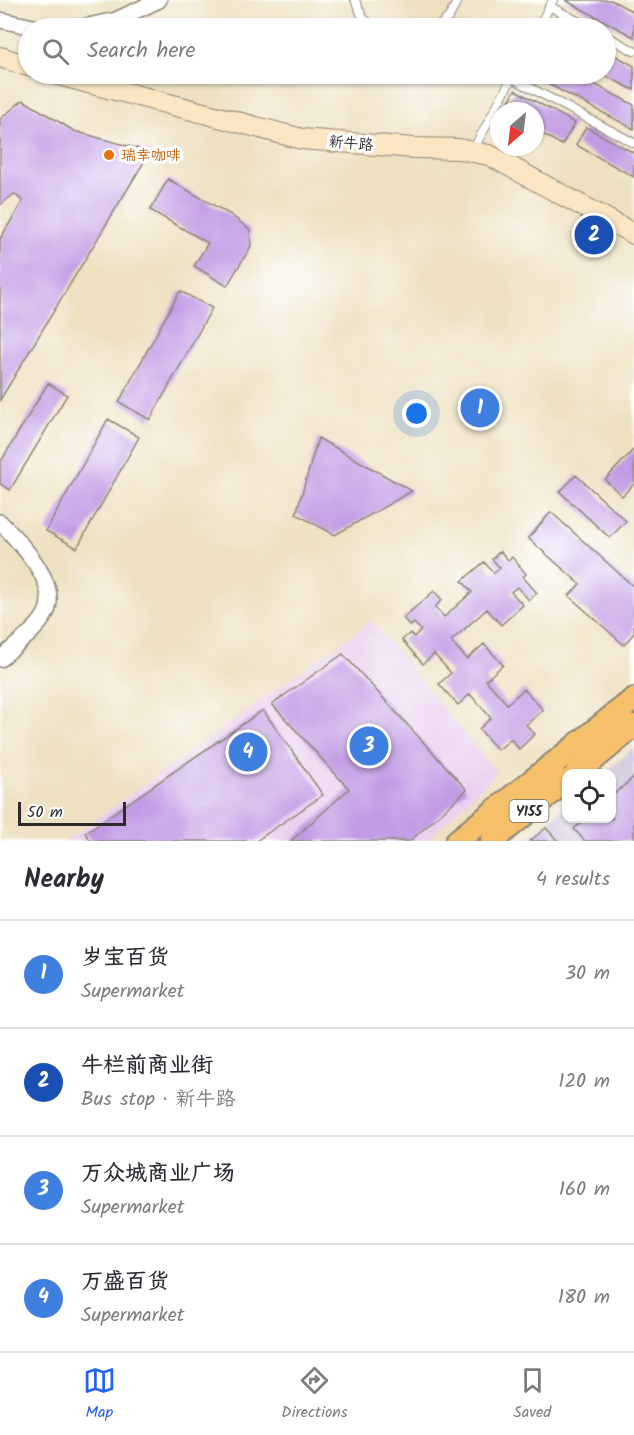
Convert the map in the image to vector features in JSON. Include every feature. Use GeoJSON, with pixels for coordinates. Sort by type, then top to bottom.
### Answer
{"type":"FeatureCollection","features":[{"type":"Feature","properties":{"kind":"main road","name":"Y155"},"geometry":{"type":"LineString","coordinates":[[457,841],[634,699]]}},
{"type":"Feature","properties":{"kind":"main road"},"geometry":{"type":"LineString","coordinates":[[582,769],[634,726]]}},
{"type":"Feature","properties":{"kind":"main road","name":"Y155"},"geometry":{"type":"LineString","coordinates":[[492,841],[562,785]]}},
{"type":"Feature","properties":{"kind":"street"},"geometry":{"type":"LineString","coordinates":[[120,18],[159,0]]}},
{"type":"Feature","properties":{"kind":"street"},"geometry":{"type":"LineString","coordinates":[[0,20],[18,24]]}},
{"type":"Feature","properties":{"kind":"street"},"geometry":{"type":"LineString","coordinates":[[0,57],[18,63]]}},
{"type":"Feature","properties":{"kind":"street","name":"新牛路"},"geometry":{"type":"LineString","coordinates":[[93,84],[302,139],[473,151],[489,155],[634,234]]}},
{"type":"Feature","properties":{"kind":"street"},"geometry":{"type":"LineString","coordinates":[[0,522],[35,562],[45,580],[48,611],[40,622],[0,659]]}},
{"type":"Feature","properties":{"kind":"lane"},"geometry":{"type":"LineString","coordinates":[[355,0],[363,18]]}},
{"type":"Feature","properties":{"kind":"lane"},"geometry":{"type":"LineString","coordinates":[[448,18],[458,0]]}},
{"type":"Feature","properties":{"kind":"lane"},"geometry":{"type":"LineString","coordinates":[[543,18],[551,3],[575,18]]}},
{"type":"Feature","properties":{"kind":"lane"},"geometry":{"type":"LineString","coordinates":[[616,41],[634,51]]}},
{"type":"Feature","properties":{"kind":"lane"},"geometry":{"type":"LineString","coordinates":[[473,151],[509,84]]}},
{"type":"Feature","properties":{"kind":"lane"},"geometry":{"type":"LineString","coordinates":[[527,84],[634,143]]}},
{"type":"Feature","properties":{"kind":"shaded area"},"geometry":{"type":"Polygon","coordinates":[[[371,621],[497,773],[426,841],[66,841],[371,621]]]}},
{"type":"Feature","properties":{"kind":"shaded area"},"geometry":{"type":"Polygon","coordinates":[[[634,747],[634,841],[526,841],[562,810],[562,823],[616,823],[616,769],[609,769],[634,747]]]}},
{"type":"Feature","properties":{"kind":"building"},"geometry":{"type":"Polygon","coordinates":[[[565,0],[611,0],[634,12],[634,37],[616,27],[616,18],[599,18],[565,0]]]}},
{"type":"Feature","properties":{"kind":"building"},"geometry":{"type":"Polygon","coordinates":[[[616,56],[634,66],[634,90],[616,81],[616,56]]]}},
{"type":"Feature","properties":{"kind":"building"},"geometry":{"type":"Polygon","coordinates":[[[548,84],[594,84],[634,105],[634,129],[548,84]]]}},
{"type":"Feature","properties":{"kind":"building"},"geometry":{"type":"Polygon","coordinates":[[[515,90],[537,102],[509,102],[515,90]]]}},
{"type":"Feature","properties":{"kind":"building"},"geometry":{"type":"Polygon","coordinates":[[[23,100],[74,131],[150,152],[0,400],[0,239],[23,201],[14,194],[0,205],[0,119],[23,100]]]}},
{"type":"Feature","properties":{"kind":"building"},"geometry":{"type":"Polygon","coordinates":[[[544,106],[575,123],[562,145],[544,135],[544,106]]]}},
{"type":"Feature","properties":{"kind":"building"},"geometry":{"type":"Polygon","coordinates":[[[586,127],[634,153],[634,177],[576,145],[586,127]]]}},
{"type":"Feature","properties":{"kind":"building"},"geometry":{"type":"Polygon","coordinates":[[[168,179],[231,215],[250,230],[251,246],[227,286],[194,266],[208,243],[150,210],[168,179]]]}},
{"type":"Feature","properties":{"kind":"building"},"geometry":{"type":"Polygon","coordinates":[[[180,291],[212,308],[150,420],[119,402],[180,291]]]}},
{"type":"Feature","properties":{"kind":"building"},"geometry":{"type":"Polygon","coordinates":[[[48,383],[67,395],[10,490],[0,484],[0,463],[48,383]]]}},
{"type":"Feature","properties":{"kind":"building"},"geometry":{"type":"Polygon","coordinates":[[[108,419],[139,437],[77,548],[46,531],[108,419]]]}},
{"type":"Feature","properties":{"kind":"building"},"geometry":{"type":"Polygon","coordinates":[[[318,438],[412,491],[335,535],[296,514],[318,438]]]}},
{"type":"Feature","properties":{"kind":"building"},"geometry":{"type":"Polygon","coordinates":[[[634,449],[634,484],[622,496],[605,480],[634,449]]]}},
{"type":"Feature","properties":{"kind":"building"},"geometry":{"type":"Polygon","coordinates":[[[576,475],[626,521],[610,538],[560,492],[576,475]]]}},
{"type":"Feature","properties":{"kind":"building"},"geometry":{"type":"Polygon","coordinates":[[[551,512],[634,587],[634,633],[624,645],[569,596],[580,584],[528,538],[551,512]]]}},
{"type":"Feature","properties":{"kind":"building"},"geometry":{"type":"Polygon","coordinates":[[[500,551],[508,560],[512,557],[526,574],[523,577],[537,593],[529,600],[517,587],[511,592],[523,605],[501,625],[487,609],[451,641],[467,659],[484,644],[503,665],[486,680],[507,704],[524,689],[543,710],[526,725],[535,734],[519,749],[511,739],[498,750],[479,729],[491,718],[470,694],[458,705],[439,684],[451,673],[434,654],[423,664],[402,640],[410,633],[414,637],[421,630],[414,623],[410,626],[403,618],[434,591],[442,600],[435,607],[444,617],[472,592],[462,581],[484,562],[494,573],[500,568],[492,559],[500,551]]]}},
{"type":"Feature","properties":{"kind":"building"},"geometry":{"type":"Polygon","coordinates":[[[343,654],[467,790],[410,841],[291,841],[349,789],[272,704],[343,654]]]}},
{"type":"Feature","properties":{"kind":"building"},"geometry":{"type":"Polygon","coordinates":[[[263,710],[323,795],[256,841],[91,841],[85,833],[263,710]]]}},
{"type":"Feature","properties":{"kind":"building"},"geometry":{"type":"Polygon","coordinates":[[[634,777],[634,837],[629,841],[585,841],[574,829],[581,823],[616,823],[616,793],[634,777]]]}},
{"type":"Feature","properties":{"kind":"building"},"geometry":{"type":"Polygon","coordinates":[[[546,828],[558,841],[530,841],[546,828]]]}},
{"type":"Feature","properties":{"kind":"place","name":"瑞幸咖啡"},"geometry":{"type":"Point","coordinates":[109,155]}},
{"type":"Feature","properties":{"kind":"place","name":"牛栏前商业街"},"geometry":{"type":"Point","coordinates":[594,235]}},
{"type":"Feature","properties":{"kind":"place","name":"岁宝百货"},"geometry":{"type":"Point","coordinates":[480,408]}},
{"type":"Feature","properties":{"kind":"place","name":"万众城商业广场"},"geometry":{"type":"Point","coordinates":[369,746]}},
{"type":"Feature","properties":{"kind":"place","name":"万盛百货"},"geometry":{"type":"Point","coordinates":[248,752]}}]}
